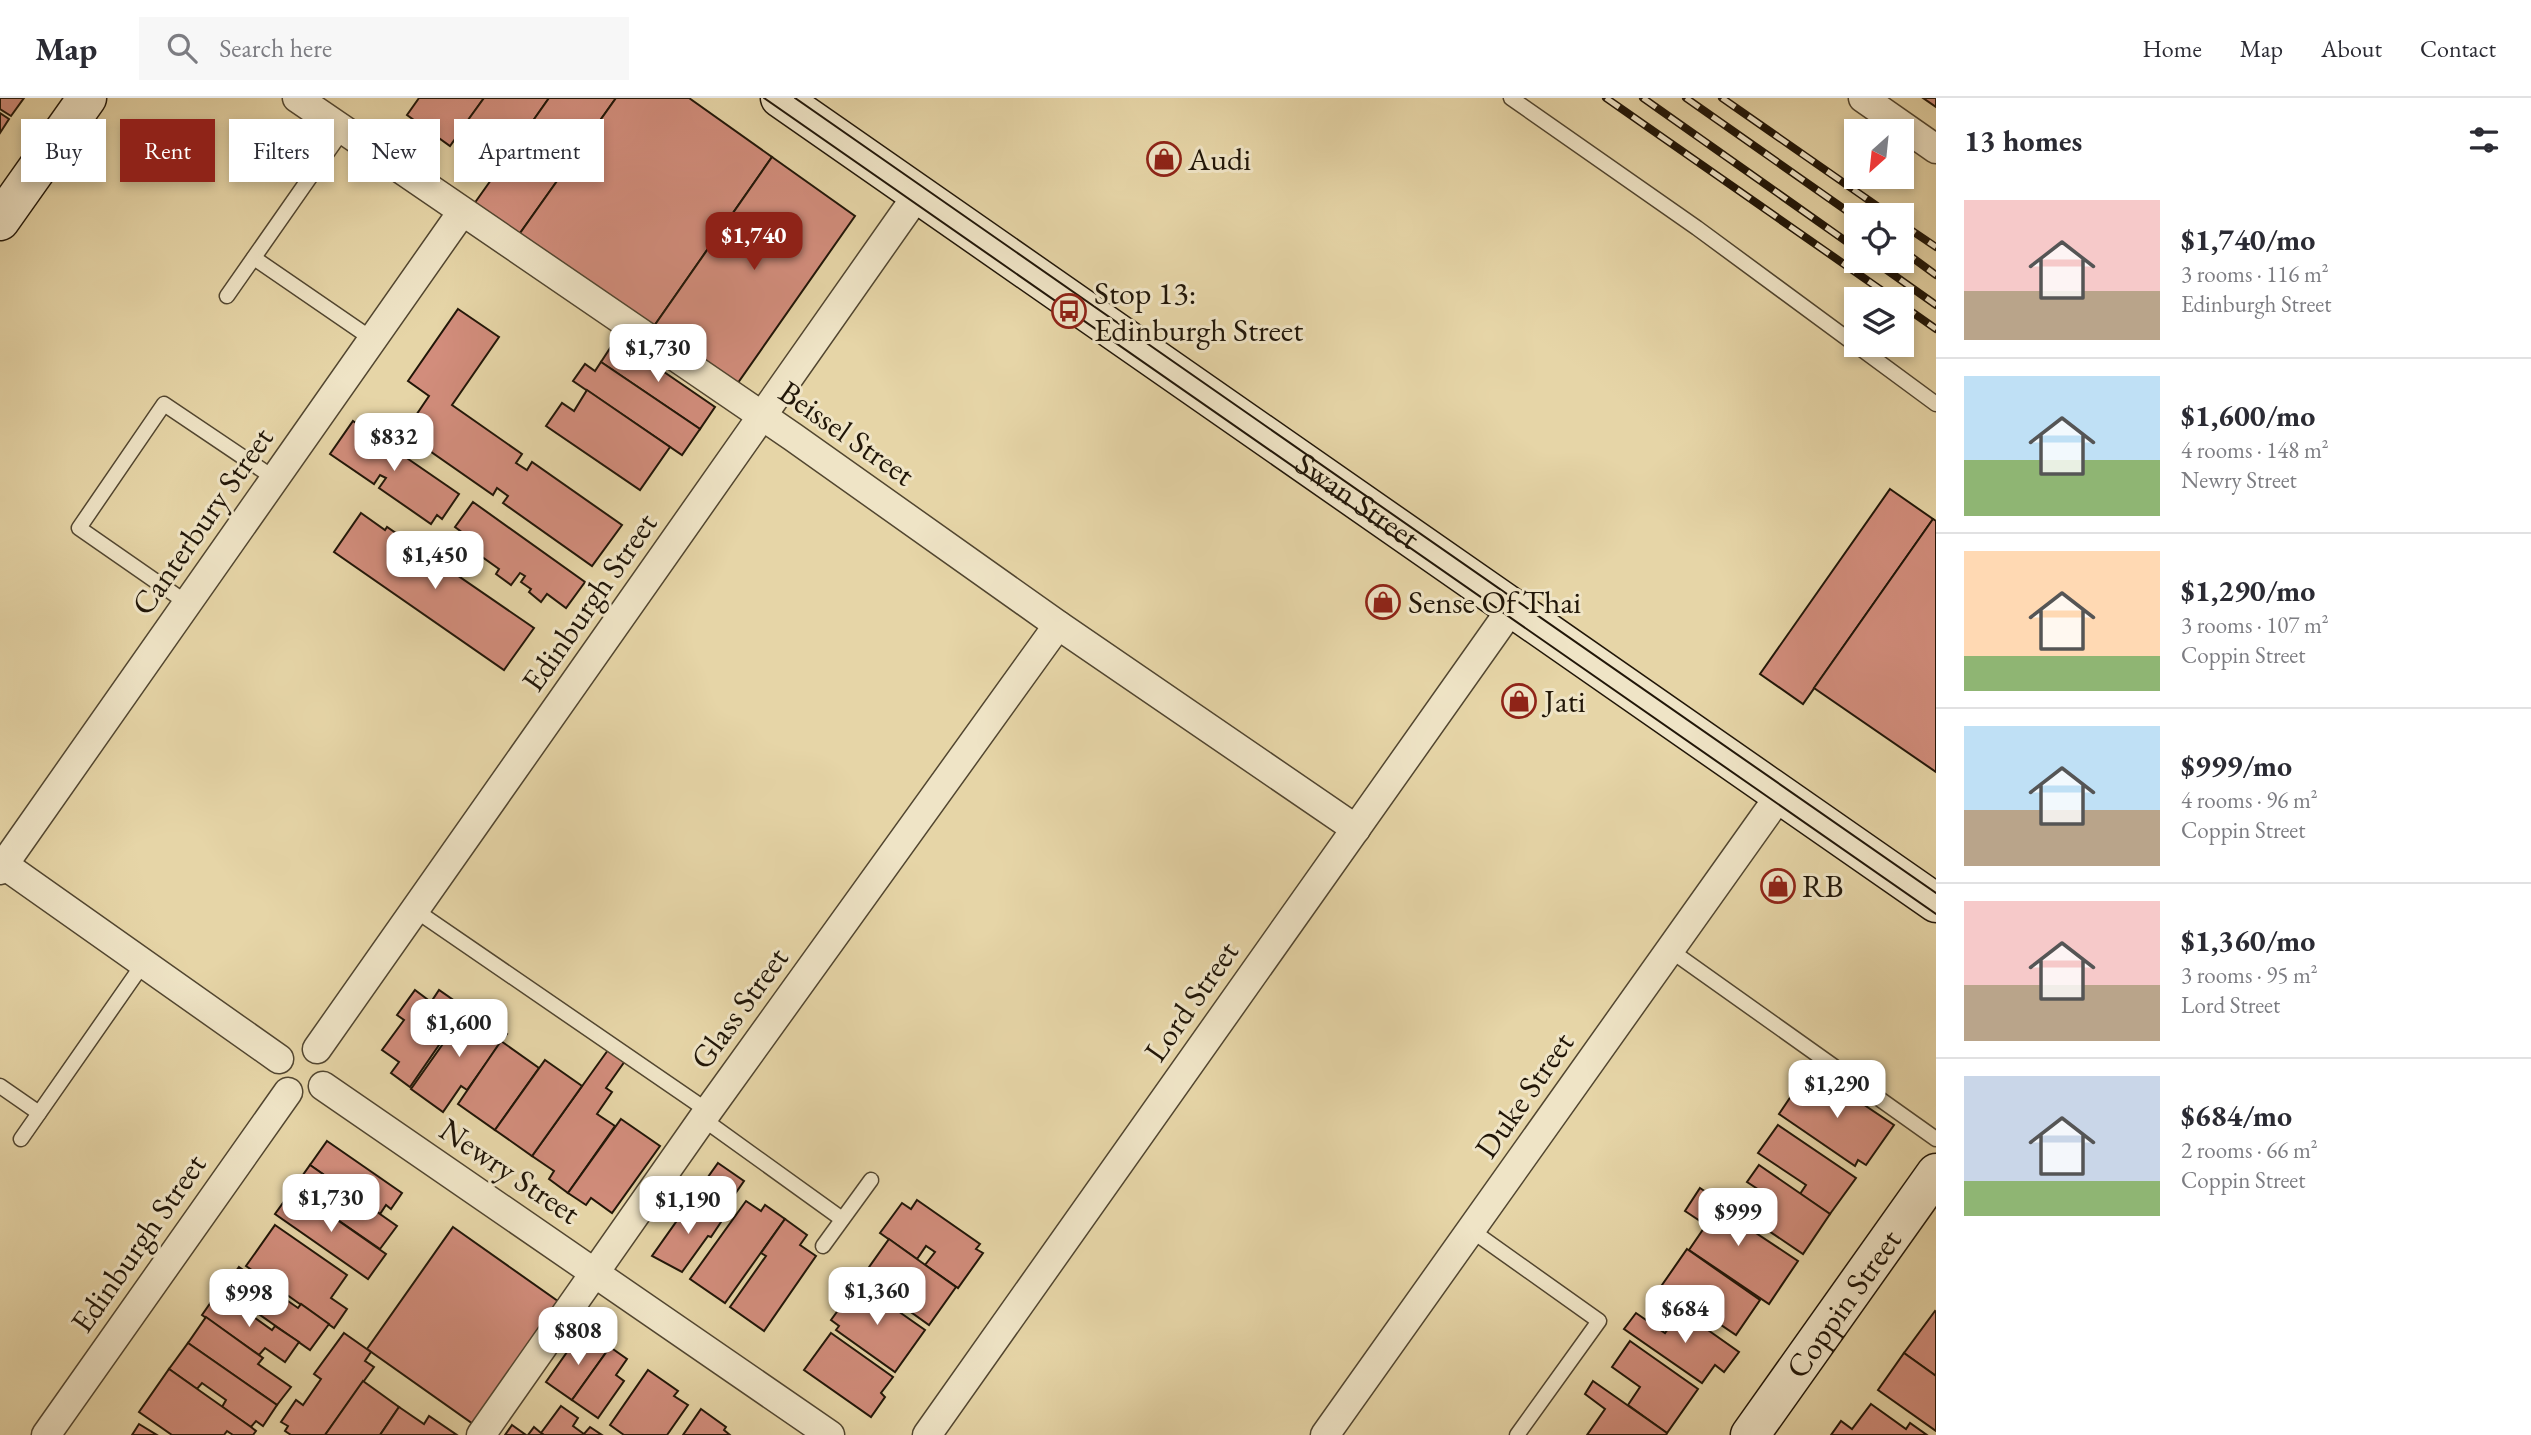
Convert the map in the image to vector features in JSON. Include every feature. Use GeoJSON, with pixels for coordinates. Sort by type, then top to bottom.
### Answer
{"type":"FeatureCollection","features":[{"type":"Feature","properties":{"kind":"main road"},"geometry":{"type":"LineString","coordinates":[[0,221],[87,98]]}},
{"type":"Feature","properties":{"kind":"main road","name":"Swan Street"},"geometry":{"type":"LineString","coordinates":[[780,98],[1936,903]]}},
{"type":"Feature","properties":{"kind":"main road","name":"Coppin Street"},"geometry":{"type":"LineString","coordinates":[[1750,1435],[1936,1173]]}},
{"type":"Feature","properties":{"kind":"street","name":"Beissel Street"},"geometry":{"type":"LineString","coordinates":[[297,98],[1356,828]]}},
{"type":"Feature","properties":{"kind":"street"},"geometry":{"type":"LineString","coordinates":[[1863,98],[1936,149]]}},
{"type":"Feature","properties":{"kind":"street","name":"Edinburgh Street"},"geometry":{"type":"LineString","coordinates":[[317,1049],[918,194]]}},
{"type":"Feature","properties":{"kind":"street","name":"Canterbury Street"},"geometry":{"type":"LineString","coordinates":[[1,866],[462,212]]}},
{"type":"Feature","properties":{"kind":"street","name":"Lord Street"},"geometry":{"type":"LineString","coordinates":[[927,1435],[1512,608]]}},
{"type":"Feature","properties":{"kind":"street","name":"Glass Street"},"geometry":{"type":"LineString","coordinates":[[481,1435],[706,1115],[1059,625]]}},
{"type":"Feature","properties":{"kind":"street","name":"Duke Street"},"geometry":{"type":"LineString","coordinates":[[1325,1435],[1780,795]]}},
{"type":"Feature","properties":{"kind":"street"},"geometry":{"type":"LineString","coordinates":[[1,866],[279,1059]]}},
{"type":"Feature","properties":{"kind":"street"},"geometry":{"type":"LineString","coordinates":[[309,1045],[324,1055],[329,1072],[317,1093],[300,1096],[288,1092],[278,1078],[276,1069],[279,1059],[292,1047],[309,1045]]}},
{"type":"Feature","properties":{"kind":"street","name":"Newry Street"},"geometry":{"type":"LineString","coordinates":[[323,1086],[830,1435]]}},
{"type":"Feature","properties":{"kind":"street","name":"Edinburgh Street"},"geometry":{"type":"LineString","coordinates":[[46,1435],[288,1092]]}},
{"type":"Feature","properties":{"kind":"lane"},"geometry":{"type":"LineString","coordinates":[[1511,98],[1708,236],[1936,404]]}},
{"type":"Feature","properties":{"kind":"lane"},"geometry":{"type":"LineString","coordinates":[[227,296],[343,130]]}},
{"type":"Feature","properties":{"kind":"lane"},"geometry":{"type":"LineString","coordinates":[[254,258],[372,338]]}},
{"type":"Feature","properties":{"kind":"lane"},"geometry":{"type":"LineString","coordinates":[[187,603],[79,528],[164,404],[274,478]]}},
{"type":"Feature","properties":{"kind":"lane"},"geometry":{"type":"LineString","coordinates":[[415,909],[706,1115],[842,1219]]}},
{"type":"Feature","properties":{"kind":"lane"},"geometry":{"type":"LineString","coordinates":[[1670,950],[1936,1139]]}},
{"type":"Feature","properties":{"kind":"lane"},"geometry":{"type":"LineString","coordinates":[[21,1139],[143,964]]}},
{"type":"Feature","properties":{"kind":"lane"},"geometry":{"type":"LineString","coordinates":[[0,1086],[39,1113]]}},
{"type":"Feature","properties":{"kind":"lane"},"geometry":{"type":"LineString","coordinates":[[823,1246],[871,1180]]}},
{"type":"Feature","properties":{"kind":"lane"},"geometry":{"type":"LineString","coordinates":[[1471,1230],[1599,1321],[1517,1435]]}},
{"type":"Feature","properties":{"kind":"building"},"geometry":{"type":"Polygon","coordinates":[[[0,98],[24,98],[11,116],[0,109],[0,98]]]}},
{"type":"Feature","properties":{"kind":"building"},"geometry":{"type":"Polygon","coordinates":[[[419,98],[484,98],[469,119],[454,119],[454,140],[450,146],[440,139],[440,119],[413,119],[407,115],[419,98]]]}},
{"type":"Feature","properties":{"kind":"building"},"geometry":{"type":"Polygon","coordinates":[[[484,98],[549,98],[534,119],[469,119],[484,98]]]}},
{"type":"Feature","properties":{"kind":"building"},"geometry":{"type":"Polygon","coordinates":[[[549,98],[616,98],[601,119],[534,119],[549,98]]]}},
{"type":"Feature","properties":{"kind":"building"},"geometry":{"type":"Polygon","coordinates":[[[616,98],[689,98],[772,157],[652,329],[518,236],[556,182],[604,182],[604,119],[601,119],[616,98]]]}},
{"type":"Feature","properties":{"kind":"building"},"geometry":{"type":"Polygon","coordinates":[[[1923,98],[1936,98],[1936,107],[1923,98]]]}},
{"type":"Feature","properties":{"kind":"building"},"geometry":{"type":"Polygon","coordinates":[[[0,113],[9,119],[0,133],[0,113]]]}},
{"type":"Feature","properties":{"kind":"building"},"geometry":{"type":"Polygon","coordinates":[[[772,157],[855,216],[735,387],[652,329],[772,157]]]}},
{"type":"Feature","properties":{"kind":"building"},"geometry":{"type":"Polygon","coordinates":[[[490,182],[556,182],[518,236],[474,204],[490,182]]]}},
{"type":"Feature","properties":{"kind":"building"},"geometry":{"type":"Polygon","coordinates":[[[458,309],[499,337],[452,405],[522,454],[516,463],[527,470],[532,462],[622,525],[592,566],[503,503],[508,496],[497,488],[493,495],[404,433],[429,396],[408,381],[458,309]]]}},
{"type":"Feature","properties":{"kind":"building"},"geometry":{"type":"Polygon","coordinates":[[[616,339],[715,407],[700,429],[601,362],[616,339]]]}},
{"type":"Feature","properties":{"kind":"building"},"geometry":{"type":"Polygon","coordinates":[[[601,362],[700,429],[682,455],[573,381],[585,364],[595,371],[601,362]]]}},
{"type":"Feature","properties":{"kind":"building"},"geometry":{"type":"Polygon","coordinates":[[[587,390],[670,447],[640,490],[546,426],[562,403],[574,411],[587,390]]]}},
{"type":"Feature","properties":{"kind":"building"},"geometry":{"type":"Polygon","coordinates":[[[353,421],[459,494],[442,519],[437,515],[431,524],[379,488],[386,478],[380,475],[374,484],[330,454],[353,421]]]}},
{"type":"Feature","properties":{"kind":"building"},"geometry":{"type":"Polygon","coordinates":[[[1890,489],[1933,519],[1803,704],[1760,674],[1890,489]]]}},
{"type":"Feature","properties":{"kind":"building"},"geometry":{"type":"Polygon","coordinates":[[[473,502],[585,582],[566,608],[547,594],[541,602],[529,592],[531,589],[521,582],[525,576],[520,573],[511,585],[496,574],[499,569],[475,552],[469,560],[457,551],[467,536],[455,527],[473,502]]]}},
{"type":"Feature","properties":{"kind":"building"},"geometry":{"type":"Polygon","coordinates":[[[361,513],[385,530],[387,527],[534,628],[504,670],[334,552],[361,513]]]}},
{"type":"Feature","properties":{"kind":"building"},"geometry":{"type":"Polygon","coordinates":[[[1933,519],[1936,521],[1936,772],[1814,688],[1933,519]]]}},
{"type":"Feature","properties":{"kind":"building"},"geometry":{"type":"Polygon","coordinates":[[[415,990],[431,1002],[439,990],[462,1006],[410,1087],[391,1073],[399,1062],[382,1050],[404,1020],[397,1015],[415,990]]]}},
{"type":"Feature","properties":{"kind":"building"},"geometry":{"type":"Polygon","coordinates":[[[469,1007],[507,1034],[467,1090],[461,1086],[443,1112],[411,1089],[469,1007]]]}},
{"type":"Feature","properties":{"kind":"building"},"geometry":{"type":"Polygon","coordinates":[[[501,1041],[539,1068],[495,1130],[458,1104],[501,1041]]]}},
{"type":"Feature","properties":{"kind":"building"},"geometry":{"type":"Polygon","coordinates":[[[608,1050],[625,1061],[606,1088],[612,1092],[597,1114],[615,1126],[568,1193],[549,1179],[554,1171],[532,1156],[608,1050]]]}},
{"type":"Feature","properties":{"kind":"building"},"geometry":{"type":"Polygon","coordinates":[[[545,1060],[582,1086],[532,1156],[495,1130],[545,1060]]]}},
{"type":"Feature","properties":{"kind":"building"},"geometry":{"type":"Polygon","coordinates":[[[1806,1074],[1826,1088],[1830,1082],[1894,1125],[1866,1165],[1858,1160],[1855,1166],[1779,1114],[1806,1074]]]}},
{"type":"Feature","properties":{"kind":"building"},"geometry":{"type":"Polygon","coordinates":[[[621,1119],[660,1146],[612,1213],[591,1198],[586,1205],[568,1193],[621,1119]]]}},
{"type":"Feature","properties":{"kind":"building"},"geometry":{"type":"Polygon","coordinates":[[[1778,1125],[1856,1178],[1830,1214],[1800,1194],[1806,1185],[1758,1153],[1778,1125]]]}},
{"type":"Feature","properties":{"kind":"building"},"geometry":{"type":"Polygon","coordinates":[[[327,1141],[402,1193],[391,1209],[386,1205],[380,1214],[310,1165],[327,1141]]]}},
{"type":"Feature","properties":{"kind":"building"},"geometry":{"type":"Polygon","coordinates":[[[718,1163],[744,1181],[719,1217],[693,1198],[718,1163]]]}},
{"type":"Feature","properties":{"kind":"building"},"geometry":{"type":"Polygon","coordinates":[[[310,1165],[397,1226],[380,1249],[293,1189],[310,1165]]]}},
{"type":"Feature","properties":{"kind":"building"},"geometry":{"type":"Polygon","coordinates":[[[1759,1165],[1830,1214],[1803,1254],[1754,1221],[1770,1197],[1747,1182],[1759,1165]]]}},
{"type":"Feature","properties":{"kind":"building"},"geometry":{"type":"Polygon","coordinates":[[[1700,1188],[1757,1226],[1753,1231],[1798,1261],[1769,1304],[1689,1250],[1706,1225],[1685,1211],[1700,1188]]]}},
{"type":"Feature","properties":{"kind":"building"},"geometry":{"type":"Polygon","coordinates":[[[293,1189],[386,1254],[368,1279],[275,1214],[293,1189]]]}},
{"type":"Feature","properties":{"kind":"building"},"geometry":{"type":"Polygon","coordinates":[[[693,1198],[723,1219],[682,1272],[652,1256],[693,1198]]]}},
{"type":"Feature","properties":{"kind":"building"},"geometry":{"type":"Polygon","coordinates":[[[917,1200],[980,1244],[976,1249],[983,1253],[958,1288],[925,1265],[935,1252],[926,1246],[917,1259],[880,1233],[902,1203],[911,1209],[917,1200]]]}},
{"type":"Feature","properties":{"kind":"building"},"geometry":{"type":"Polygon","coordinates":[[[746,1201],[761,1211],[765,1205],[785,1219],[725,1303],[690,1279],[746,1201]]]}},
{"type":"Feature","properties":{"kind":"building"},"geometry":{"type":"Polygon","coordinates":[[[785,1219],[807,1235],[800,1245],[816,1256],[764,1331],[730,1307],[766,1256],[761,1253],[785,1219]]]}},
{"type":"Feature","properties":{"kind":"building"},"geometry":{"type":"Polygon","coordinates":[[[275,1225],[347,1275],[331,1298],[347,1309],[334,1328],[246,1266],[275,1225]]]}},
{"type":"Feature","properties":{"kind":"building"},"geometry":{"type":"Polygon","coordinates":[[[453,1227],[562,1304],[476,1426],[367,1349],[453,1227]]]}},
{"type":"Feature","properties":{"kind":"building"},"geometry":{"type":"Polygon","coordinates":[[[889,1239],[956,1287],[929,1325],[862,1277],[889,1239]]]}},
{"type":"Feature","properties":{"kind":"building"},"geometry":{"type":"Polygon","coordinates":[[[1687,1249],[1760,1300],[1736,1335],[1662,1285],[1687,1249]]]}},
{"type":"Feature","properties":{"kind":"building"},"geometry":{"type":"Polygon","coordinates":[[[239,1267],[298,1308],[301,1304],[329,1324],[310,1350],[223,1289],[239,1267]]]}},
{"type":"Feature","properties":{"kind":"building"},"geometry":{"type":"Polygon","coordinates":[[[858,1283],[925,1330],[895,1372],[836,1330],[839,1326],[831,1320],[858,1283]]]}},
{"type":"Feature","properties":{"kind":"building"},"geometry":{"type":"Polygon","coordinates":[[[218,1292],[272,1330],[275,1326],[299,1342],[285,1362],[265,1348],[259,1355],[202,1315],[218,1292]]]}},
{"type":"Feature","properties":{"kind":"building"},"geometry":{"type":"Polygon","coordinates":[[[1681,1311],[1739,1352],[1724,1372],[1715,1365],[1702,1383],[1624,1329],[1636,1313],[1665,1333],[1681,1311]]]}},
{"type":"Feature","properties":{"kind":"building"},"geometry":{"type":"Polygon","coordinates":[[[1936,1312],[1936,1376],[1904,1353],[1936,1312]]]}},
{"type":"Feature","properties":{"kind":"building"},"geometry":{"type":"Polygon","coordinates":[[[206,1317],[263,1358],[258,1364],[291,1387],[277,1405],[188,1343],[206,1317]]]}},
{"type":"Feature","properties":{"kind":"building"},"geometry":{"type":"Polygon","coordinates":[[[344,1333],[371,1352],[365,1361],[374,1367],[325,1435],[291,1435],[285,1431],[288,1426],[281,1422],[296,1400],[303,1405],[321,1379],[314,1374],[344,1333]]]}},
{"type":"Feature","properties":{"kind":"building"},"geometry":{"type":"Polygon","coordinates":[[[831,1333],[893,1377],[881,1393],[885,1397],[871,1417],[804,1370],[831,1333]]]}},
{"type":"Feature","properties":{"kind":"building"},"geometry":{"type":"Polygon","coordinates":[[[592,1334],[610,1347],[572,1400],[546,1382],[572,1345],[580,1351],[592,1334]]]}},
{"type":"Feature","properties":{"kind":"building"},"geometry":{"type":"Polygon","coordinates":[[[1630,1341],[1698,1389],[1667,1433],[1628,1405],[1640,1387],[1612,1367],[1630,1341]]]}},
{"type":"Feature","properties":{"kind":"building"},"geometry":{"type":"Polygon","coordinates":[[[188,1343],[277,1405],[263,1426],[256,1421],[251,1427],[222,1407],[226,1400],[202,1383],[197,1389],[169,1369],[188,1343]]]}},
{"type":"Feature","properties":{"kind":"building"},"geometry":{"type":"Polygon","coordinates":[[[610,1347],[627,1359],[616,1375],[624,1381],[598,1418],[572,1400],[610,1347]]]}},
{"type":"Feature","properties":{"kind":"building"},"geometry":{"type":"Polygon","coordinates":[[[1904,1353],[1936,1376],[1936,1431],[1878,1390],[1904,1353]]]}},
{"type":"Feature","properties":{"kind":"building"},"geometry":{"type":"Polygon","coordinates":[[[169,1369],[256,1431],[253,1435],[233,1435],[227,1431],[224,1435],[172,1435],[139,1412],[169,1369]]]}},
{"type":"Feature","properties":{"kind":"building"},"geometry":{"type":"Polygon","coordinates":[[[648,1370],[678,1391],[674,1396],[688,1405],[667,1435],[624,1435],[610,1425],[648,1370]]]}},
{"type":"Feature","properties":{"kind":"building"},"geometry":{"type":"Polygon","coordinates":[[[363,1381],[399,1407],[380,1435],[325,1435],[363,1381]]]}},
{"type":"Feature","properties":{"kind":"building"},"geometry":{"type":"Polygon","coordinates":[[[1593,1381],[1667,1433],[1666,1435],[1587,1435],[1605,1409],[1585,1394],[1593,1381]]]}},
{"type":"Feature","properties":{"kind":"building"},"geometry":{"type":"Polygon","coordinates":[[[1871,1404],[1906,1429],[1910,1423],[1927,1435],[1831,1435],[1841,1421],[1852,1429],[1871,1404]]]}},
{"type":"Feature","properties":{"kind":"building"},"geometry":{"type":"Polygon","coordinates":[[[561,1406],[578,1418],[573,1426],[584,1434],[590,1427],[602,1435],[541,1433],[561,1406]]]}},
{"type":"Feature","properties":{"kind":"building"},"geometry":{"type":"Polygon","coordinates":[[[399,1407],[424,1424],[429,1416],[457,1435],[380,1435],[399,1407]]]}},
{"type":"Feature","properties":{"kind":"building"},"geometry":{"type":"Polygon","coordinates":[[[701,1409],[726,1427],[724,1430],[730,1435],[683,1435],[701,1409]]]}},
{"type":"Feature","properties":{"kind":"building"},"geometry":{"type":"Polygon","coordinates":[[[139,1424],[157,1435],[132,1435],[139,1424]]]}},
{"type":"Feature","properties":{"kind":"building"},"geometry":{"type":"Polygon","coordinates":[[[512,1425],[526,1435],[505,1435],[512,1425]]]}},
{"type":"Feature","properties":{"kind":"building"},"geometry":{"type":"Polygon","coordinates":[[[534,1427],[541,1433],[544,1435],[528,1435],[534,1427]]]}},
{"type":"Feature","properties":{"kind":"tram line"},"geometry":{"type":"LineString","coordinates":[[764,98],[1936,914]]}},
{"type":"Feature","properties":{"kind":"tram line"},"geometry":{"type":"LineString","coordinates":[[795,98],[1936,893]]}},
{"type":"Feature","properties":{"kind":"railway"},"geometry":{"type":"LineString","coordinates":[[1606,98],[1877,287]]}},
{"type":"Feature","properties":{"kind":"railway"},"geometry":{"type":"LineString","coordinates":[[1643,98],[1844,240]]}},
{"type":"Feature","properties":{"kind":"railway"},"geometry":{"type":"LineString","coordinates":[[1686,98],[1844,209]]}},
{"type":"Feature","properties":{"kind":"railway"},"geometry":{"type":"LineString","coordinates":[[1722,98],[1873,203]]}},
{"type":"Feature","properties":{"kind":"railway"},"geometry":{"type":"LineString","coordinates":[[1914,232],[1936,247]]}},
{"type":"Feature","properties":{"kind":"railway"},"geometry":{"type":"LineString","coordinates":[[1914,259],[1936,275]]}},
{"type":"Feature","properties":{"kind":"railway"},"geometry":{"type":"LineString","coordinates":[[1891,273],[1936,305]]}},
{"type":"Feature","properties":{"kind":"railway"},"geometry":{"type":"LineString","coordinates":[[1914,313],[1936,329]]}},
{"type":"Feature","properties":{"kind":"place","name":"Audi"},"geometry":{"type":"Point","coordinates":[1164,159]}},
{"type":"Feature","properties":{"kind":"place","name":"Stop 13: Edinburgh Street"},"geometry":{"type":"Point","coordinates":[1069,311]}},
{"type":"Feature","properties":{"kind":"place","name":"Sense Of Thai"},"geometry":{"type":"Point","coordinates":[1383,602]}},
{"type":"Feature","properties":{"kind":"place","name":"Jati"},"geometry":{"type":"Point","coordinates":[1519,701]}},
{"type":"Feature","properties":{"kind":"place","name":"RB"},"geometry":{"type":"Point","coordinates":[1778,886]}}]}
